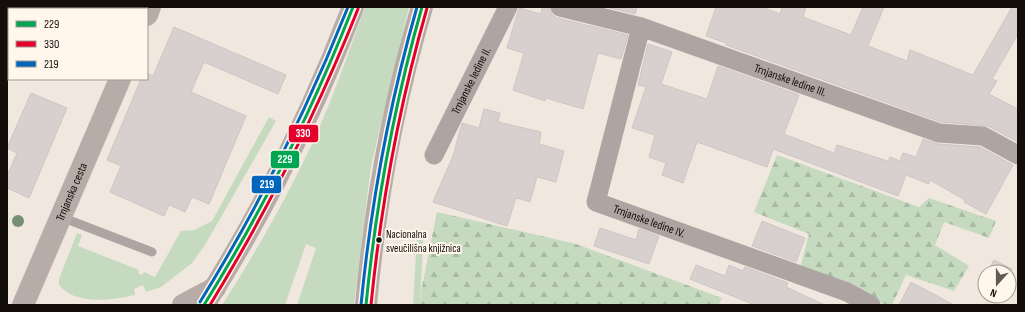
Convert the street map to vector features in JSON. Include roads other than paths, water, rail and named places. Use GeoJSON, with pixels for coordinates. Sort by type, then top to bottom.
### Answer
{"type":"FeatureCollection","features":[{"type":"Feature","properties":{"kind":"main road"},"geometry":{"type":"LineString","coordinates":[[183,305],[210,296],[259,214],[297,140],[325,79],[352,7]]}},
{"type":"Feature","properties":{"kind":"main road"},"geometry":{"type":"LineString","coordinates":[[367,302],[385,157],[397,102],[422,7]]}},
{"type":"Feature","properties":{"kind":"main road","name":"Trnjanska cesta"},"geometry":{"type":"LineString","coordinates":[[23,305],[120,80]]}},
{"type":"Feature","properties":{"kind":"street","name":"Trnjanske ledine II."},"geometry":{"type":"LineString","coordinates":[[434,155],[508,7]]}},
{"type":"Feature","properties":{"kind":"street","name":"Trnjanske ledine III."},"geometry":{"type":"LineString","coordinates":[[560,7],[641,27],[939,133],[983,136],[1018,155]]}},
{"type":"Feature","properties":{"kind":"street","name":"Trnjanske ledine IV."},"geometry":{"type":"LineString","coordinates":[[641,27],[596,202],[847,292],[871,305]]}},
{"type":"Feature","properties":{"kind":"lane"},"geometry":{"type":"LineString","coordinates":[[61,217],[152,252]]}},
{"type":"Feature","properties":{"kind":"place","name":"Nacionalna sveučilišna knjižnica"},"geometry":{"type":"Point","coordinates":[379,240]}}]}
